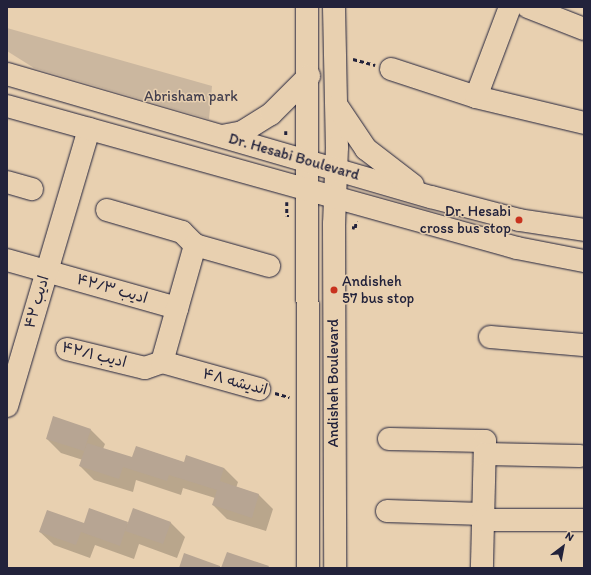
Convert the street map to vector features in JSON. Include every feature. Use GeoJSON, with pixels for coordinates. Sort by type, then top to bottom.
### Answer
{"type":"FeatureCollection","features":[{"type":"Feature","properties":{"kind":"main road","name":"Andisheh Boulevard"},"geometry":{"type":"LineString","coordinates":[[307,7],[309,76],[308,568]]}},
{"type":"Feature","properties":{"kind":"main road","name":"Andisheh Boulevard"},"geometry":{"type":"LineString","coordinates":[[334,7],[336,105],[335,568]]}},
{"type":"Feature","properties":{"kind":"main road"},"geometry":{"type":"LineString","coordinates":[[476,97],[510,7]]}},
{"type":"Feature","properties":{"kind":"main road"},"geometry":{"type":"LineString","coordinates":[[528,7],[584,29]]}},
{"type":"Feature","properties":{"kind":"main road"},"geometry":{"type":"LineString","coordinates":[[391,69],[476,97],[584,123]]}},
{"type":"Feature","properties":{"kind":"main road","name":"Dr. Hesabi Boulevard"},"geometry":{"type":"LineString","coordinates":[[7,74],[431,197],[519,220],[584,230]]}},
{"type":"Feature","properties":{"kind":"main road"},"geometry":{"type":"LineString","coordinates":[[222,136],[242,132],[271,114],[309,76]]}},
{"type":"Feature","properties":{"kind":"main road"},"geometry":{"type":"LineString","coordinates":[[336,105],[366,149],[388,169],[431,197]]}},
{"type":"Feature","properties":{"kind":"main road","name":"Dr. Hesabi Boulevard"},"geometry":{"type":"LineString","coordinates":[[7,106],[517,248],[584,261]]}},
{"type":"Feature","properties":{"kind":"main road","name":"ادیب ۴۲"},"geometry":{"type":"LineString","coordinates":[[7,402],[89,129]]}},
{"type":"Feature","properties":{"kind":"main road"},"geometry":{"type":"LineString","coordinates":[[7,182],[32,189]]}},
{"type":"Feature","properties":{"kind":"main road"},"geometry":{"type":"LineString","coordinates":[[107,210],[182,232],[195,245],[269,266]]}},
{"type":"Feature","properties":{"kind":"main road"},"geometry":{"type":"LineString","coordinates":[[162,362],[195,245]]}},
{"type":"Feature","properties":{"kind":"main road","name":"ادیب ۴۲/۳"},"geometry":{"type":"LineString","coordinates":[[7,260],[177,308]]}},
{"type":"Feature","properties":{"kind":"main road"},"geometry":{"type":"LineString","coordinates":[[490,337],[584,345]]}},
{"type":"Feature","properties":{"kind":"main road","name":"ادیب ۴۲/۱"},"geometry":{"type":"LineString","coordinates":[[67,349],[145,368],[162,362]]}},
{"type":"Feature","properties":{"kind":"main road","name":"اندیشه ۴۸"},"geometry":{"type":"LineString","coordinates":[[162,362],[259,389]]}},
{"type":"Feature","properties":{"kind":"main road"},"geometry":{"type":"LineString","coordinates":[[389,439],[580,456]]}},
{"type":"Feature","properties":{"kind":"main road"},"geometry":{"type":"LineString","coordinates":[[482,568],[485,448]]}},
{"type":"Feature","properties":{"kind":"main road"},"geometry":{"type":"LineString","coordinates":[[387,511],[483,517],[584,520]]}},
{"type":"Feature","properties":{"kind":"path"},"geometry":{"type":"LineString","coordinates":[[334,54],[391,69]]}},
{"type":"Feature","properties":{"kind":"path","name":"اندیشه ۴۸"},"geometry":{"type":"LineString","coordinates":[[259,389],[308,402]]}},
{"type":"Feature","properties":{"kind":"green space","name":"Abrisham park"},"geometry":{"type":"Polygon","coordinates":[[[7,28],[212,86],[209,119],[34,68],[7,51],[7,28]]]}},
{"type":"Feature","properties":{"kind":"building"},"geometry":{"type":"Polygon","coordinates":[[[53,416],[91,429],[84,451],[46,439],[53,416]]]}},
{"type":"Feature","properties":{"kind":"building"},"geometry":{"type":"Polygon","coordinates":[[[87,443],[132,457],[136,446],[184,462],[186,455],[224,468],[220,481],[259,494],[252,518],[212,505],[217,490],[169,475],[167,481],[123,467],[119,479],[79,466],[87,443]]]}},
{"type":"Feature","properties":{"kind":"building"},"geometry":{"type":"Polygon","coordinates":[[[89,508],[128,522],[120,546],[81,532],[76,545],[39,532],[47,510],[84,523],[89,508]]]}},
{"type":"Feature","properties":{"kind":"building"},"geometry":{"type":"Polygon","coordinates":[[[133,508],[171,522],[163,544],[125,531],[133,508]]]}},
{"type":"Feature","properties":{"kind":"building"},"geometry":{"type":"Polygon","coordinates":[[[227,552],[269,566],[268,568],[221,568],[227,552]]]}},
{"type":"Feature","properties":{"kind":"building"},"geometry":{"type":"Polygon","coordinates":[[[184,553],[220,566],[220,568],[179,568],[184,553]]]}},
{"type":"Feature","properties":{"kind":"place","name":"Dr. Hesabi cross bus stop"},"geometry":{"type":"Point","coordinates":[519,220]}},
{"type":"Feature","properties":{"kind":"place","name":"Andisheh 57 bus stop"},"geometry":{"type":"Point","coordinates":[334,290]}}]}
